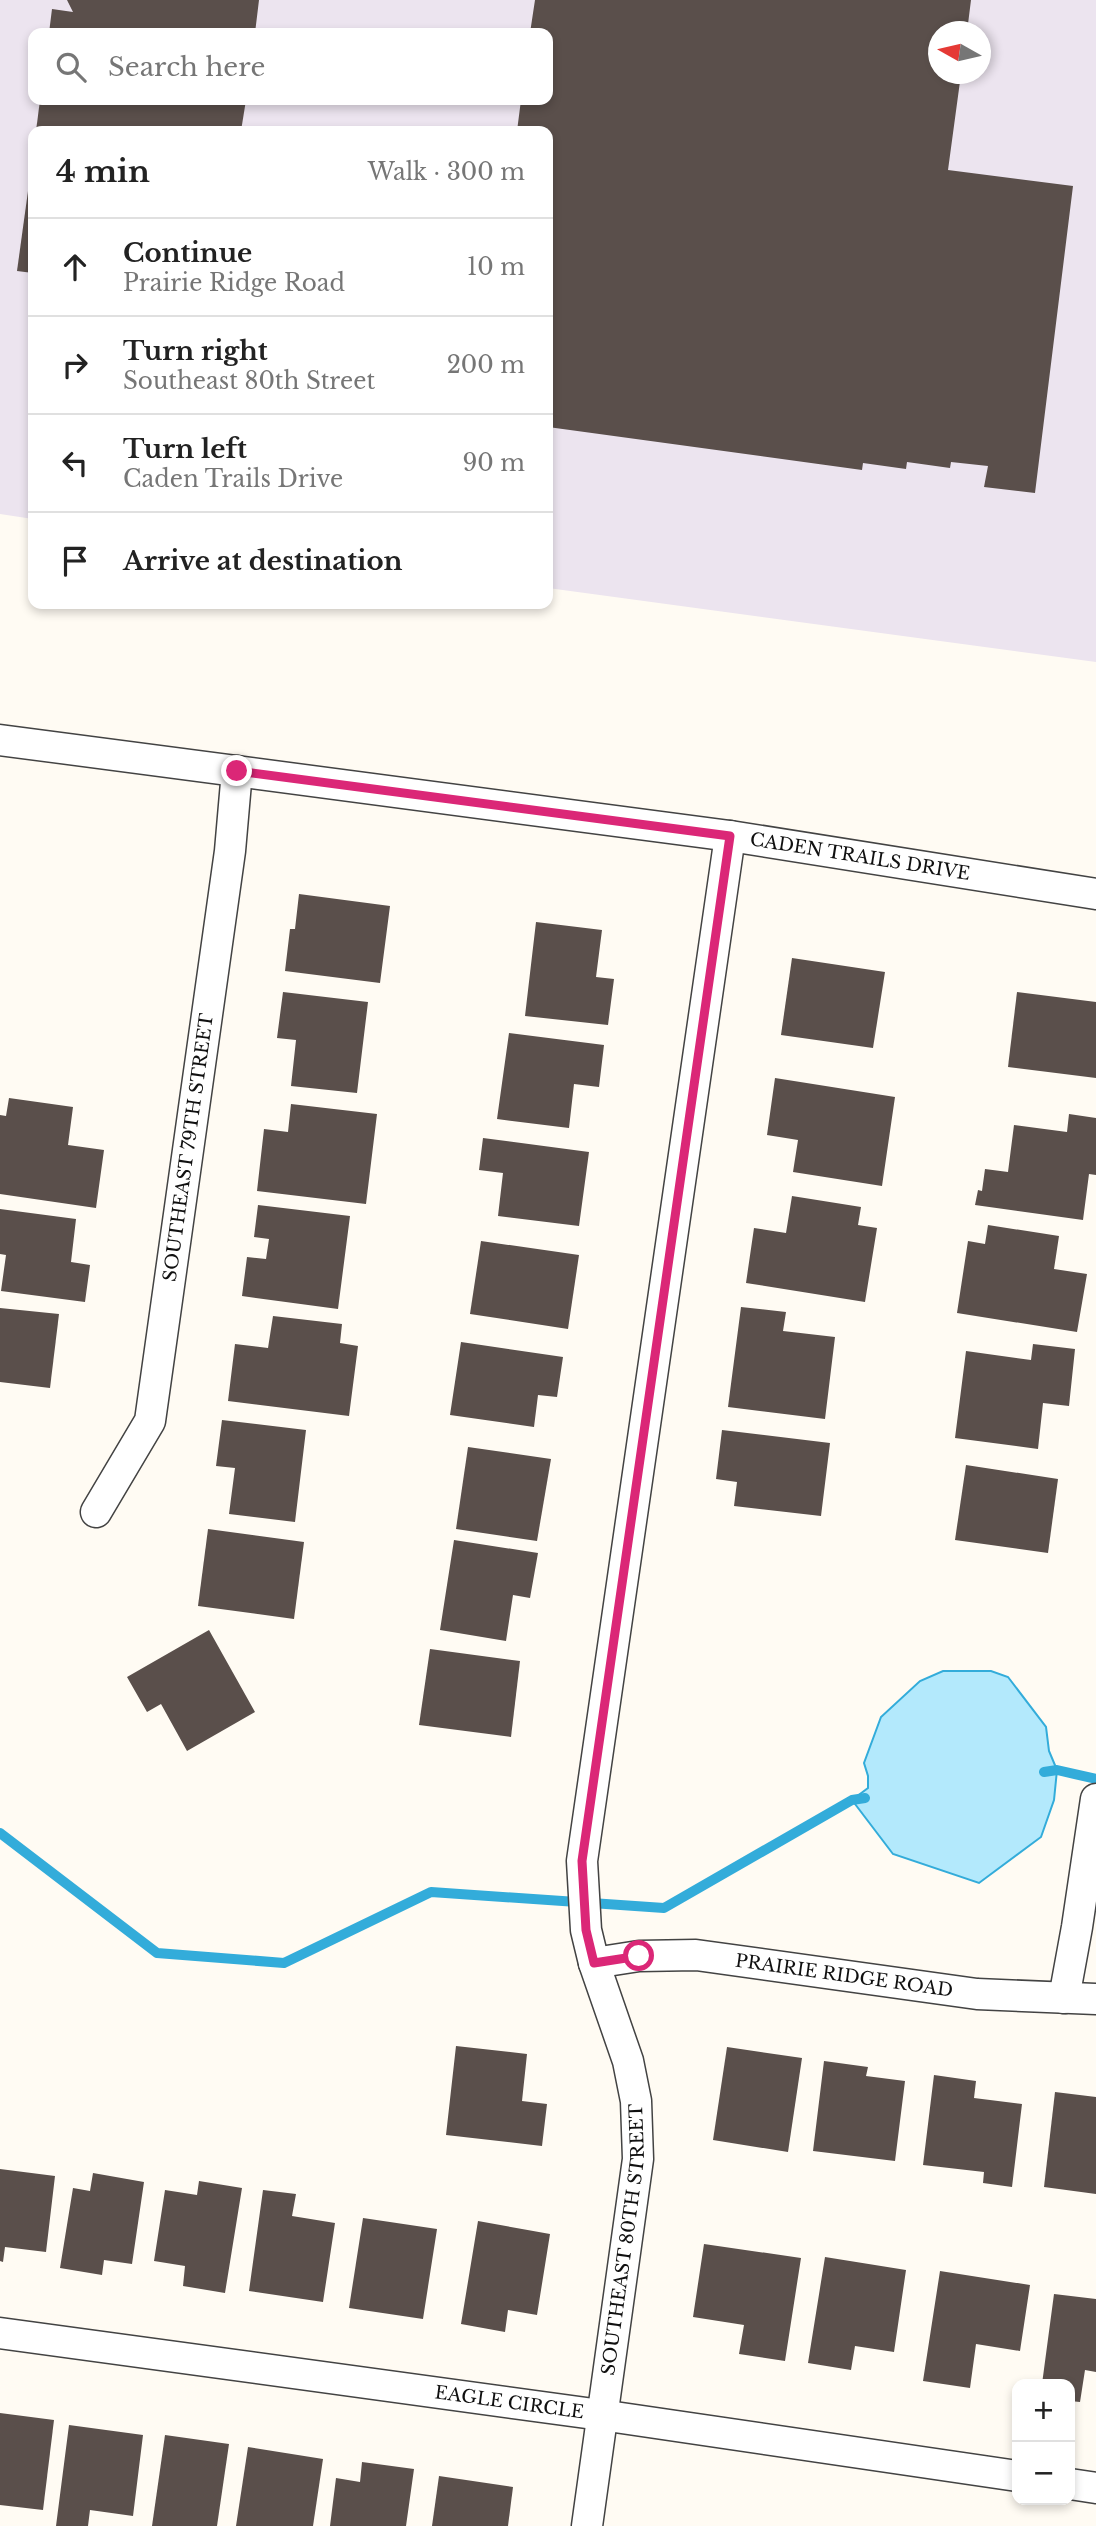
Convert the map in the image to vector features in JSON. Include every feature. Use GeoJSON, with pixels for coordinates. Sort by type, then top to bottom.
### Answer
{"type":"FeatureCollection","features":[{"type":"Feature","properties":{"kind":"street","name":"CADEN TRAILS DRIVE"},"geometry":{"type":"LineString","coordinates":[[0,740],[730,836],[1096,894]]}},
{"type":"Feature","properties":{"kind":"street","name":"SOUTHEAST 79TH STREET"},"geometry":{"type":"LineString","coordinates":[[96,1512],[150,1421],[230,851],[237,771]]}},
{"type":"Feature","properties":{"kind":"street","name":"SOUTHEAST 80TH STREET"},"geometry":{"type":"LineString","coordinates":[[587,2526],[638,2159],[636,2101],[628,2062],[594,1963],[586,1930],[582,1861],[730,836]]}},
{"type":"Feature","properties":{"kind":"street"},"geometry":{"type":"LineString","coordinates":[[1064,1998],[1096,1800]]}},
{"type":"Feature","properties":{"kind":"street","name":"PRAIRIE RIDGE ROAD"},"geometry":{"type":"LineString","coordinates":[[594,1963],[639,1956],[696,1955],[976,1994],[1096,1999]]}},
{"type":"Feature","properties":{"kind":"street","name":"EAGLE CIRCLE"},"geometry":{"type":"LineString","coordinates":[[0,2333],[601,2415],[1012,2475]]}},
{"type":"Feature","properties":{"kind":"street"},"geometry":{"type":"LineString","coordinates":[[1075,2485],[1096,2487]]}},
{"type":"Feature","properties":{"kind":"shaded area"},"geometry":{"type":"Polygon","coordinates":[[[0,0],[1096,0],[1096,662],[553,589],[553,126],[28,126],[28,518],[0,514],[0,0]]]}},
{"type":"Feature","properties":{"kind":"water"},"geometry":{"type":"Polygon","coordinates":[[[943,1671],[991,1671],[1008,1677],[1046,1727],[1049,1751],[1057,1770],[1054,1800],[1041,1837],[979,1883],[893,1854],[852,1800],[868,1788],[864,1763],[881,1717],[920,1681],[943,1671]]]}},
{"type":"Feature","properties":{"kind":"building"},"geometry":{"type":"Polygon","coordinates":[[[67,0],[259,0],[256,28],[50,28],[52,9],[73,12],[67,0]]]}},
{"type":"Feature","properties":{"kind":"building"},"geometry":{"type":"Polygon","coordinates":[[[535,0],[971,0],[968,21],[928,21],[928,84],[960,84],[948,170],[1073,186],[1035,493],[984,487],[988,466],[951,462],[950,468],[907,462],[906,469],[863,463],[862,470],[553,428],[553,126],[518,126],[520,105],[553,105],[553,28],[531,28],[535,0]]]}},
{"type":"Feature","properties":{"kind":"building"},"geometry":{"type":"Polygon","coordinates":[[[39,105],[245,105],[242,126],[37,126],[39,105]]]}},
{"type":"Feature","properties":{"kind":"building"},"geometry":{"type":"Polygon","coordinates":[[[28,191],[28,272],[17,271],[28,191]]]}},
{"type":"Feature","properties":{"kind":"building"},"geometry":{"type":"Polygon","coordinates":[[[299,894],[390,906],[380,983],[285,971],[290,929],[295,929],[299,894]]]}},
{"type":"Feature","properties":{"kind":"building"},"geometry":{"type":"Polygon","coordinates":[[[536,922],[602,930],[596,977],[614,979],[608,1025],[525,1016],[536,922]]]}},
{"type":"Feature","properties":{"kind":"building"},"geometry":{"type":"Polygon","coordinates":[[[792,958],[885,972],[873,1048],[781,1035],[792,958]]]}},
{"type":"Feature","properties":{"kind":"building"},"geometry":{"type":"Polygon","coordinates":[[[283,992],[368,1002],[357,1093],[291,1086],[296,1040],[277,1038],[283,992]]]}},
{"type":"Feature","properties":{"kind":"building"},"geometry":{"type":"Polygon","coordinates":[[[1017,992],[1096,1002],[1096,1078],[1008,1067],[1017,992]]]}},
{"type":"Feature","properties":{"kind":"building"},"geometry":{"type":"Polygon","coordinates":[[[509,1033],[604,1045],[599,1087],[574,1084],[569,1128],[497,1119],[509,1033]]]}},
{"type":"Feature","properties":{"kind":"building"},"geometry":{"type":"Polygon","coordinates":[[[775,1078],[895,1097],[882,1186],[793,1172],[798,1140],[767,1135],[775,1078]]]}},
{"type":"Feature","properties":{"kind":"building"},"geometry":{"type":"Polygon","coordinates":[[[9,1098],[73,1107],[68,1145],[104,1150],[96,1208],[0,1194],[0,1115],[6,1116],[9,1098]]]}},
{"type":"Feature","properties":{"kind":"building"},"geometry":{"type":"Polygon","coordinates":[[[291,1104],[377,1114],[366,1204],[257,1191],[264,1129],[288,1132],[291,1104]]]}},
{"type":"Feature","properties":{"kind":"building"},"geometry":{"type":"Polygon","coordinates":[[[1069,1114],[1096,1118],[1096,1175],[1089,1174],[1083,1220],[975,1205],[978,1190],[982,1191],[985,1169],[1008,1172],[1014,1125],[1067,1132],[1069,1114]]]}},
{"type":"Feature","properties":{"kind":"building"},"geometry":{"type":"Polygon","coordinates":[[[483,1138],[589,1152],[579,1226],[498,1216],[503,1173],[479,1170],[483,1138]]]}},
{"type":"Feature","properties":{"kind":"building"},"geometry":{"type":"Polygon","coordinates":[[[792,1196],[861,1207],[858,1225],[877,1228],[865,1302],[746,1283],[754,1228],[786,1233],[792,1196]]]}},
{"type":"Feature","properties":{"kind":"building"},"geometry":{"type":"Polygon","coordinates":[[[258,1205],[350,1216],[338,1309],[242,1296],[247,1257],[266,1259],[269,1239],[254,1237],[258,1205]]]}},
{"type":"Feature","properties":{"kind":"building"},"geometry":{"type":"Polygon","coordinates":[[[0,1209],[76,1219],[71,1262],[90,1265],[85,1302],[1,1291],[6,1255],[0,1254],[0,1209]]]}},
{"type":"Feature","properties":{"kind":"building"},"geometry":{"type":"Polygon","coordinates":[[[988,1225],[1059,1236],[1054,1269],[1087,1274],[1077,1332],[957,1313],[968,1241],[985,1244],[988,1225]]]}},
{"type":"Feature","properties":{"kind":"building"},"geometry":{"type":"Polygon","coordinates":[[[481,1241],[579,1255],[568,1329],[470,1314],[481,1241]]]}},
{"type":"Feature","properties":{"kind":"building"},"geometry":{"type":"Polygon","coordinates":[[[741,1307],[786,1312],[783,1331],[835,1337],[825,1419],[728,1407],[741,1307]]]}},
{"type":"Feature","properties":{"kind":"building"},"geometry":{"type":"Polygon","coordinates":[[[0,1308],[59,1314],[50,1388],[0,1382],[0,1308]]]}},
{"type":"Feature","properties":{"kind":"building"},"geometry":{"type":"Polygon","coordinates":[[[273,1316],[342,1324],[340,1343],[358,1346],[349,1416],[228,1401],[235,1344],[268,1348],[273,1316]]]}},
{"type":"Feature","properties":{"kind":"building"},"geometry":{"type":"Polygon","coordinates":[[[461,1342],[563,1357],[557,1397],[538,1395],[534,1427],[450,1415],[461,1342]]]}},
{"type":"Feature","properties":{"kind":"building"},"geometry":{"type":"Polygon","coordinates":[[[1033,1344],[1075,1349],[1069,1406],[1043,1403],[1038,1449],[955,1438],[966,1351],[1031,1360],[1033,1344]]]}},
{"type":"Feature","properties":{"kind":"building"},"geometry":{"type":"Polygon","coordinates":[[[222,1420],[306,1430],[295,1522],[229,1514],[235,1468],[216,1466],[222,1420]]]}},
{"type":"Feature","properties":{"kind":"building"},"geometry":{"type":"Polygon","coordinates":[[[722,1430],[830,1443],[821,1516],[734,1506],[737,1482],[716,1479],[722,1430]]]}},
{"type":"Feature","properties":{"kind":"building"},"geometry":{"type":"Polygon","coordinates":[[[468,1447],[551,1459],[537,1541],[456,1529],[468,1447]]]}},
{"type":"Feature","properties":{"kind":"building"},"geometry":{"type":"Polygon","coordinates":[[[966,1465],[1058,1479],[1048,1553],[955,1540],[966,1465]]]}},
{"type":"Feature","properties":{"kind":"building"},"geometry":{"type":"Polygon","coordinates":[[[208,1529],[304,1542],[294,1619],[198,1606],[208,1529]]]}},
{"type":"Feature","properties":{"kind":"building"},"geometry":{"type":"Polygon","coordinates":[[[454,1540],[538,1553],[530,1598],[513,1595],[506,1641],[440,1630],[454,1540]]]}},
{"type":"Feature","properties":{"kind":"building"},"geometry":{"type":"Polygon","coordinates":[[[209,1630],[255,1712],[187,1751],[161,1704],[147,1712],[127,1677],[209,1630]]]}},
{"type":"Feature","properties":{"kind":"building"},"geometry":{"type":"Polygon","coordinates":[[[430,1649],[520,1661],[511,1737],[419,1725],[430,1649]]]}},
{"type":"Feature","properties":{"kind":"building"},"geometry":{"type":"Polygon","coordinates":[[[456,2046],[527,2054],[522,2101],[547,2104],[542,2146],[446,2135],[456,2046]]]}},
{"type":"Feature","properties":{"kind":"building"},"geometry":{"type":"Polygon","coordinates":[[[727,2047],[802,2058],[788,2152],[713,2140],[727,2047]]]}},
{"type":"Feature","properties":{"kind":"building"},"geometry":{"type":"Polygon","coordinates":[[[824,2061],[868,2067],[866,2076],[905,2081],[895,2161],[813,2151],[824,2061]]]}},
{"type":"Feature","properties":{"kind":"building"},"geometry":{"type":"Polygon","coordinates":[[[934,2075],[976,2081],[974,2098],[1022,2104],[1012,2187],[983,2183],[984,2172],[923,2165],[934,2075]]]}},
{"type":"Feature","properties":{"kind":"building"},"geometry":{"type":"Polygon","coordinates":[[[1055,2092],[1096,2097],[1096,2194],[1044,2187],[1055,2092]]]}},
{"type":"Feature","properties":{"kind":"building"},"geometry":{"type":"Polygon","coordinates":[[[0,2169],[55,2176],[46,2252],[5,2247],[3,2262],[0,2261],[0,2169]]]}},
{"type":"Feature","properties":{"kind":"building"},"geometry":{"type":"Polygon","coordinates":[[[93,2173],[144,2182],[132,2264],[104,2260],[102,2275],[60,2268],[73,2188],[90,2191],[93,2173]]]}},
{"type":"Feature","properties":{"kind":"building"},"geometry":{"type":"Polygon","coordinates":[[[199,2181],[242,2188],[225,2293],[183,2286],[185,2266],[154,2261],[165,2190],[197,2195],[199,2181]]]}},
{"type":"Feature","properties":{"kind":"building"},"geometry":{"type":"Polygon","coordinates":[[[263,2190],[296,2194],[292,2216],[335,2223],[323,2302],[249,2291],[263,2190]]]}},
{"type":"Feature","properties":{"kind":"building"},"geometry":{"type":"Polygon","coordinates":[[[363,2218],[437,2229],[423,2319],[349,2308],[363,2218]]]}},
{"type":"Feature","properties":{"kind":"building"},"geometry":{"type":"Polygon","coordinates":[[[478,2221],[550,2234],[537,2315],[508,2310],[505,2332],[461,2324],[478,2221]]]}},
{"type":"Feature","properties":{"kind":"building"},"geometry":{"type":"Polygon","coordinates":[[[704,2244],[801,2258],[785,2361],[739,2354],[744,2325],[693,2317],[704,2244]]]}},
{"type":"Feature","properties":{"kind":"building"},"geometry":{"type":"Polygon","coordinates":[[[825,2257],[906,2270],[894,2352],[855,2346],[851,2370],[808,2363],[825,2257]]]}},
{"type":"Feature","properties":{"kind":"building"},"geometry":{"type":"Polygon","coordinates":[[[940,2271],[1030,2285],[1020,2351],[976,2344],[970,2388],[923,2381],[940,2271]]]}},
{"type":"Feature","properties":{"kind":"building"},"geometry":{"type":"Polygon","coordinates":[[[1054,2294],[1096,2299],[1096,2372],[1085,2370],[1080,2402],[1075,2402],[1075,2379],[1043,2379],[1054,2294]]]}},
{"type":"Feature","properties":{"kind":"building"},"geometry":{"type":"Polygon","coordinates":[[[0,2413],[54,2420],[43,2510],[0,2505],[0,2413]]]}},
{"type":"Feature","properties":{"kind":"building"},"geometry":{"type":"Polygon","coordinates":[[[69,2425],[143,2435],[133,2516],[90,2510],[88,2526],[56,2526],[69,2425]]]}},
{"type":"Feature","properties":{"kind":"building"},"geometry":{"type":"Polygon","coordinates":[[[165,2435],[229,2444],[217,2526],[152,2526],[165,2435]]]}},
{"type":"Feature","properties":{"kind":"building"},"geometry":{"type":"Polygon","coordinates":[[[248,2447],[323,2459],[313,2526],[236,2526],[248,2447]]]}},
{"type":"Feature","properties":{"kind":"building"},"geometry":{"type":"Polygon","coordinates":[[[362,2462],[414,2469],[406,2526],[330,2526],[336,2478],[360,2482],[362,2462]]]}},
{"type":"Feature","properties":{"kind":"building"},"geometry":{"type":"Polygon","coordinates":[[[439,2476],[513,2487],[508,2526],[432,2526],[439,2476]]]}},
{"type":"Feature","properties":{"kind":"waterway"},"geometry":{"type":"LineString","coordinates":[[1044,1772],[1057,1770],[1096,1779]]}},
{"type":"Feature","properties":{"kind":"waterway"},"geometry":{"type":"LineString","coordinates":[[0,1833],[157,1953],[284,1963],[431,1892],[664,1908],[852,1800],[865,1798]]}},
{"type":"Feature","properties":{"kind":"route"},"geometry":{"type":"LineString","coordinates":[[237,771],[730,836],[582,1861],[586,1930],[594,1963],[639,1956]]}}]}
